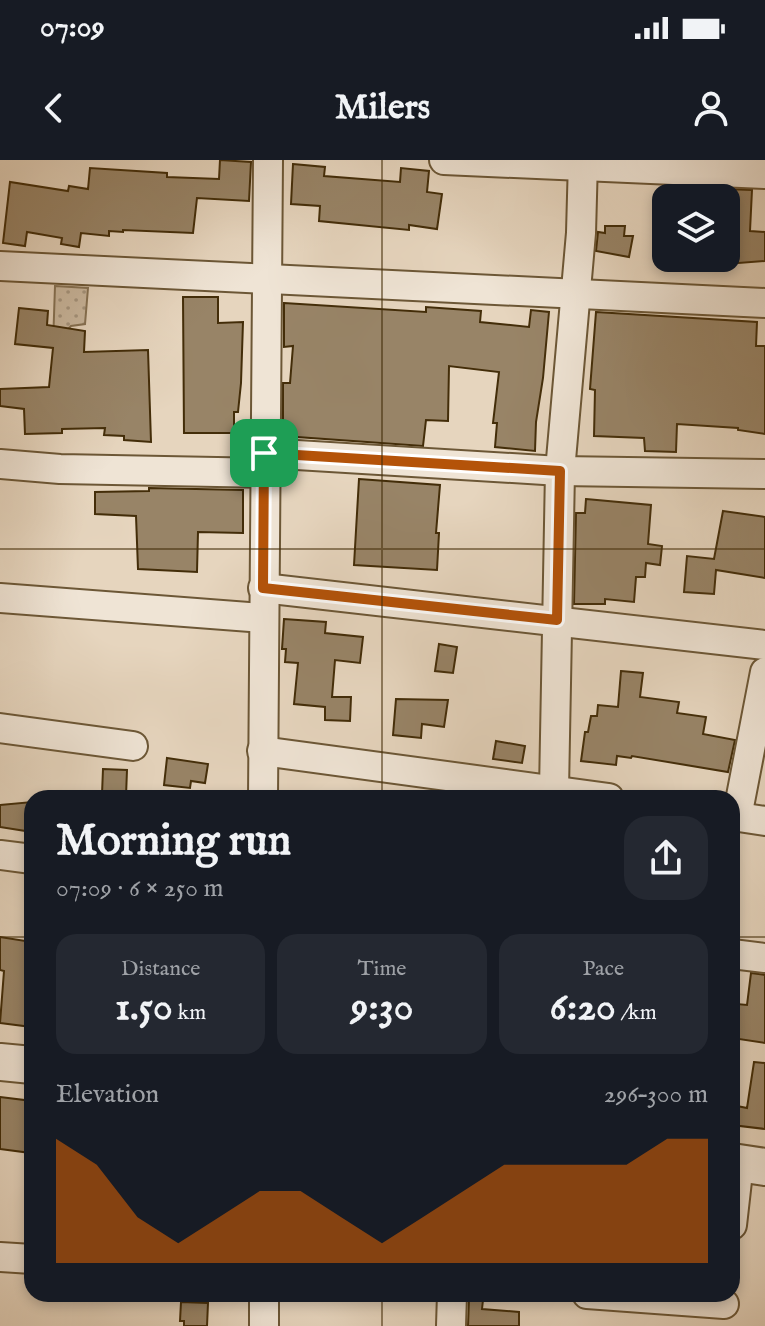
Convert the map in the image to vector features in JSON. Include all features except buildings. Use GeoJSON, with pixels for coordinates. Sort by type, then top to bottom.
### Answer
{"type":"FeatureCollection","features":[{"type":"Feature","properties":{"kind":"street"},"geometry":{"type":"LineString","coordinates":[[263,790],[268,160]]}},
{"type":"Feature","properties":{"kind":"street"},"geometry":{"type":"LineString","coordinates":[[444,160],[582,163],[765,174]]}},
{"type":"Feature","properties":{"kind":"street"},"geometry":{"type":"LineString","coordinates":[[262,751],[554,790],[560,471],[581,233],[582,163]]}},
{"type":"Feature","properties":{"kind":"street"},"geometry":{"type":"LineString","coordinates":[[0,266],[765,303]]}},
{"type":"Feature","properties":{"kind":"street"},"geometry":{"type":"LineString","coordinates":[[0,464],[60,469],[264,463],[765,474]]}},
{"type":"Feature","properties":{"kind":"street"},"geometry":{"type":"LineString","coordinates":[[263,588],[765,645]]}},
{"type":"Feature","properties":{"kind":"street"},"geometry":{"type":"LineString","coordinates":[[0,598],[263,618]]}},
{"type":"Feature","properties":{"kind":"street"},"geometry":{"type":"LineString","coordinates":[[745,818],[765,672]]}},
{"type":"Feature","properties":{"kind":"street"},"geometry":{"type":"LineString","coordinates":[[0,728],[133,746]]}},
{"type":"Feature","properties":{"kind":"street"},"geometry":{"type":"LineString","coordinates":[[0,855],[24,858]]}},
{"type":"Feature","properties":{"kind":"street"},"geometry":{"type":"LineString","coordinates":[[740,955],[765,958]]}},
{"type":"Feature","properties":{"kind":"street"},"geometry":{"type":"LineString","coordinates":[[0,1062],[24,1064]]}},
{"type":"Feature","properties":{"kind":"street"},"geometry":{"type":"LineString","coordinates":[[740,1187],[745,1164]]}},
{"type":"Feature","properties":{"kind":"street"},"geometry":{"type":"LineString","coordinates":[[0,1257],[24,1258]]}},
{"type":"Feature","properties":{"kind":"street"},"geometry":{"type":"LineString","coordinates":[[264,1302],[264,1326]]}},
{"type":"Feature","properties":{"kind":"street"},"geometry":{"type":"LineString","coordinates":[[451,1326],[452,1302]]}},
{"type":"Feature","properties":{"kind":"street"},"geometry":{"type":"LineString","coordinates":[[665,1302],[723,1308]]}},
{"type":"Feature","properties":{"kind":"shaded area"},"geometry":{"type":"Polygon","coordinates":[[[55,286],[88,288],[85,324],[71,326],[53,345],[55,286]]]}},
{"type":"Feature","properties":{"kind":"route"},"geometry":{"type":"LineString","coordinates":[[264,453],[560,471],[557,620],[263,588],[264,453]]}}]}
